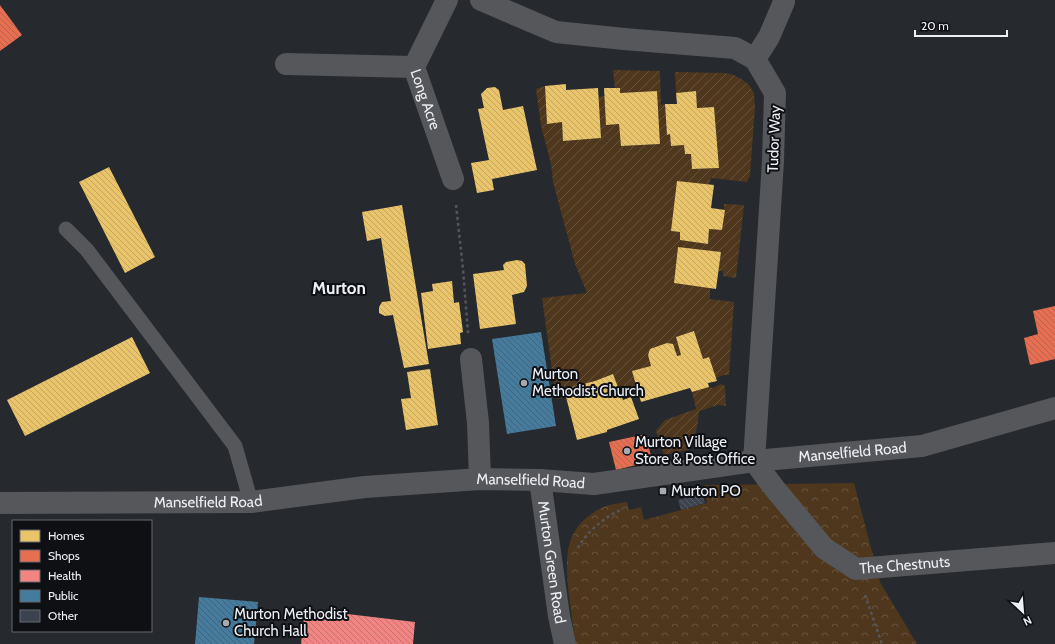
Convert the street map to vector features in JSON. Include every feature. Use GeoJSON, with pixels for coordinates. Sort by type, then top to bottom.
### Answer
{"type":"FeatureCollection","features":[{"type":"Feature","properties":{"kind":"street","name":"Long Acre"},"geometry":{"type":"LineString","coordinates":[[447,0],[414,67],[453,179]]}},
{"type":"Feature","properties":{"kind":"street"},"geometry":{"type":"LineString","coordinates":[[481,0],[556,32],[735,48],[755,59],[769,37],[784,0]]}},
{"type":"Feature","properties":{"kind":"street","name":"Tudor Way"},"geometry":{"type":"LineString","coordinates":[[754,461],[773,161],[775,93],[755,59]]}},
{"type":"Feature","properties":{"kind":"street"},"geometry":{"type":"LineString","coordinates":[[286,64],[414,67]]}},
{"type":"Feature","properties":{"kind":"street"},"geometry":{"type":"LineString","coordinates":[[471,359],[478,424],[480,480]]}},
{"type":"Feature","properties":{"kind":"street","name":"Manselfield Road"},"geometry":{"type":"LineString","coordinates":[[0,503],[251,502],[365,487],[480,480],[540,480],[594,484],[754,461],[922,446],[1055,408]]}},
{"type":"Feature","properties":{"kind":"street","name":"The Chestnuts"},"geometry":{"type":"LineString","coordinates":[[754,461],[824,548],[856,569],[1055,553]]}},
{"type":"Feature","properties":{"kind":"street","name":"Murton Green Road"},"geometry":{"type":"LineString","coordinates":[[540,480],[559,616],[565,644]]}},
{"type":"Feature","properties":{"kind":"lane"},"geometry":{"type":"LineString","coordinates":[[66,229],[87,250],[235,446],[251,502]]}},
{"type":"Feature","properties":{"kind":"path"},"geometry":{"type":"LineString","coordinates":[[453,179],[471,359]]}},
{"type":"Feature","properties":{"kind":"path"},"geometry":{"type":"LineString","coordinates":[[576,553],[580,544],[596,526],[618,511],[628,507]]}},
{"type":"Feature","properties":{"kind":"path"},"geometry":{"type":"LineString","coordinates":[[856,569],[882,644]]}},
{"type":"Feature","properties":{"kind":"green space"},"geometry":{"type":"Polygon","coordinates":[[[613,70],[660,71],[661,105],[665,104],[667,135],[670,134],[671,146],[684,145],[685,154],[691,154],[692,169],[718,168],[714,107],[697,108],[696,91],[676,93],[675,72],[725,73],[734,75],[749,85],[754,93],[755,107],[750,175],[747,182],[711,178],[709,185],[671,231],[680,232],[680,240],[708,244],[709,229],[722,230],[724,204],[744,205],[736,278],[723,276],[723,271],[718,271],[721,252],[678,247],[674,283],[710,287],[710,299],[734,302],[729,375],[716,378],[709,357],[703,359],[694,331],[676,337],[681,355],[677,356],[650,349],[648,355],[651,366],[637,389],[621,396],[613,374],[595,381],[565,389],[566,398],[556,399],[542,298],[587,293],[575,264],[553,182],[551,164],[541,126],[536,89],[545,86],[547,123],[562,122],[563,141],[601,138],[598,97],[605,96],[606,125],[619,124],[621,146],[660,144],[657,91],[620,93],[620,88],[615,88],[613,70]]]}},
{"type":"Feature","properties":{"kind":"green space"},"geometry":{"type":"Polygon","coordinates":[[[721,384],[725,386],[726,406],[718,405],[699,411],[694,441],[688,450],[664,455],[656,431],[665,420],[696,409],[692,392],[709,387],[713,388],[721,384]]]}},
{"type":"Feature","properties":{"kind":"green space"},"geometry":{"type":"Polygon","coordinates":[[[854,483],[880,582],[917,644],[576,644],[567,574],[568,552],[574,532],[581,523],[596,511],[609,505],[627,502],[629,510],[641,507],[644,520],[707,503],[704,485],[854,483]]]}},
{"type":"Feature","properties":{"kind":"building: Homes"},"geometry":{"type":"Polygon","coordinates":[[[566,84],[566,90],[598,88],[601,138],[563,141],[562,122],[547,124],[545,86],[566,84]]]}},
{"type":"Feature","properties":{"kind":"building: Homes"},"geometry":{"type":"Polygon","coordinates":[[[495,87],[499,90],[503,110],[523,106],[537,170],[492,179],[494,190],[477,193],[471,163],[489,160],[478,109],[484,108],[481,94],[487,88],[495,87]]]}},
{"type":"Feature","properties":{"kind":"building: Homes"},"geometry":{"type":"Polygon","coordinates":[[[604,88],[620,88],[620,93],[657,91],[660,144],[621,146],[619,124],[606,125],[604,88]]]}},
{"type":"Feature","properties":{"kind":"building: Homes"},"geometry":{"type":"Polygon","coordinates":[[[696,91],[697,108],[714,107],[719,168],[692,169],[691,154],[685,154],[684,145],[671,146],[670,134],[667,135],[665,104],[677,104],[676,93],[696,91]]]}},
{"type":"Feature","properties":{"kind":"building: Homes"},"geometry":{"type":"Polygon","coordinates":[[[109,167],[155,257],[125,273],[79,182],[109,167]]]}},
{"type":"Feature","properties":{"kind":"building: Homes"},"geometry":{"type":"Polygon","coordinates":[[[677,181],[714,185],[711,208],[725,210],[722,230],[709,229],[708,244],[680,240],[680,232],[671,231],[677,181]]]}},
{"type":"Feature","properties":{"kind":"building: Homes"},"geometry":{"type":"Polygon","coordinates":[[[402,205],[429,364],[404,368],[393,315],[385,316],[379,313],[379,307],[382,302],[391,301],[381,238],[367,241],[362,212],[402,205]]]}},
{"type":"Feature","properties":{"kind":"building: Homes"},"geometry":{"type":"Polygon","coordinates":[[[678,247],[721,252],[716,289],[674,283],[678,247]]]}},
{"type":"Feature","properties":{"kind":"building: Homes"},"geometry":{"type":"Polygon","coordinates":[[[517,260],[522,261],[525,264],[527,286],[524,292],[512,295],[516,324],[480,329],[473,274],[504,270],[503,265],[506,262],[517,260]]]}},
{"type":"Feature","properties":{"kind":"building: Homes"},"geometry":{"type":"Polygon","coordinates":[[[452,281],[454,303],[459,302],[463,332],[460,333],[461,344],[428,349],[421,293],[433,291],[432,284],[452,281]]]}},
{"type":"Feature","properties":{"kind":"building: Homes"},"geometry":{"type":"Polygon","coordinates":[[[694,331],[703,359],[709,357],[717,381],[708,383],[709,387],[692,392],[690,388],[641,402],[632,371],[651,366],[648,355],[650,349],[667,343],[673,344],[677,356],[681,355],[676,337],[694,331]]]}},
{"type":"Feature","properties":{"kind":"building: Homes"},"geometry":{"type":"Polygon","coordinates":[[[132,337],[150,373],[25,436],[7,400],[132,337]]]}},
{"type":"Feature","properties":{"kind":"building: Homes"},"geometry":{"type":"Polygon","coordinates":[[[430,369],[438,425],[406,430],[401,399],[411,398],[407,372],[430,369]]]}},
{"type":"Feature","properties":{"kind":"building: Homes"},"geometry":{"type":"Polygon","coordinates":[[[613,374],[623,400],[631,397],[639,419],[607,430],[607,432],[577,440],[564,389],[595,381],[613,374]]]}},
{"type":"Feature","properties":{"kind":"building: Shops"},"geometry":{"type":"Polygon","coordinates":[[[0,5],[22,35],[0,51],[0,5]]]}},
{"type":"Feature","properties":{"kind":"building: Shops"},"geometry":{"type":"Polygon","coordinates":[[[1055,306],[1055,359],[1030,365],[1024,338],[1038,334],[1033,311],[1055,306]]]}},
{"type":"Feature","properties":{"kind":"building: Shops"},"geometry":{"type":"Polygon","coordinates":[[[646,434],[652,461],[616,470],[609,442],[646,434]]]}},
{"type":"Feature","properties":{"kind":"building: Health"},"geometry":{"type":"Polygon","coordinates":[[[305,609],[415,622],[413,644],[301,644],[305,609]]]}},
{"type":"Feature","properties":{"kind":"building: Public","name":"Murton Methodist Church"},"geometry":{"type":"Polygon","coordinates":[[[541,332],[556,426],[507,434],[492,339],[541,332]]]}},
{"type":"Feature","properties":{"kind":"building: Public","name":"Murton Methodist Church Hall"},"geometry":{"type":"Polygon","coordinates":[[[199,597],[258,602],[254,644],[195,644],[199,597]]]}},
{"type":"Feature","properties":{"kind":"building: Other"},"geometry":{"type":"Polygon","coordinates":[[[702,494],[705,503],[681,510],[678,500],[702,494]]]}},
{"type":"Feature","properties":{"kind":"place","name":"Murton Methodist Church"},"geometry":{"type":"Point","coordinates":[524,383]}},
{"type":"Feature","properties":{"kind":"place","name":"Murton Village Store & Post Office"},"geometry":{"type":"Point","coordinates":[627,451]}},
{"type":"Feature","properties":{"kind":"place","name":"Murton PO"},"geometry":{"type":"Point","coordinates":[663,491]}},
{"type":"Feature","properties":{"kind":"place","name":"Murton Methodist Church Hall"},"geometry":{"type":"Point","coordinates":[226,623]}},
{"type":"Feature","properties":{"kind":"district","name":"Murton"},"geometry":{"type":"Point","coordinates":[339,288]}}]}
